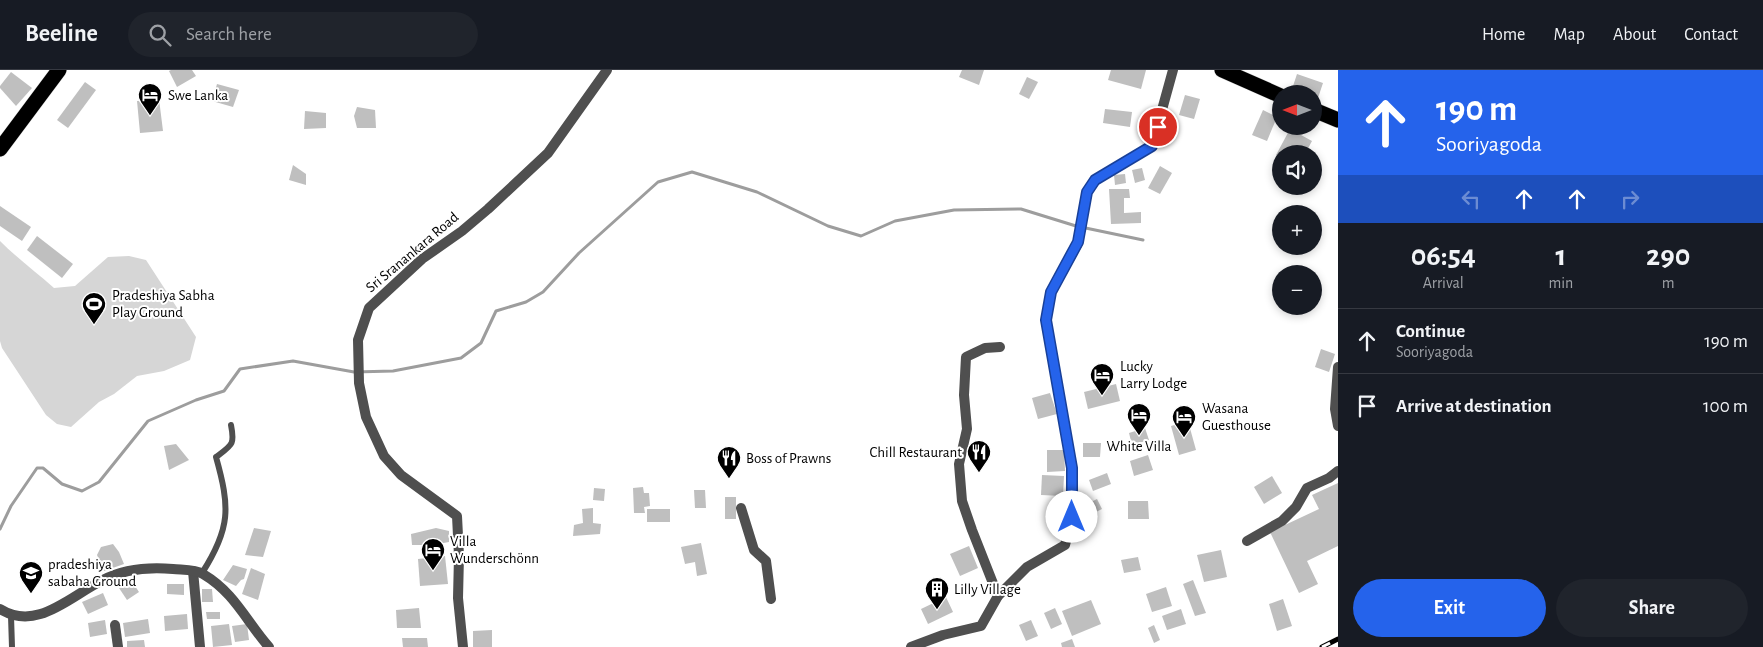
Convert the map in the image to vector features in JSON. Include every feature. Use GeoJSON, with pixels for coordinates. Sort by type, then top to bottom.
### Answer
{"type":"FeatureCollection","features":[{"type":"Feature","properties":{"kind":"highway"},"geometry":{"type":"LineString","coordinates":[[0,149],[59,70]]}},
{"type":"Feature","properties":{"kind":"highway"},"geometry":{"type":"LineString","coordinates":[[1222,70],[1272,92]]}},
{"type":"Feature","properties":{"kind":"highway"},"geometry":{"type":"LineString","coordinates":[[1322,113],[1338,120]]}},
{"type":"Feature","properties":{"kind":"street","name":"Sri Sranankara Road"},"geometry":{"type":"LineString","coordinates":[[463,647],[458,598],[459,556],[457,516],[401,475],[384,456],[366,417],[359,383],[358,340],[369,308],[422,259],[462,231],[488,209],[548,153],[607,70]]}},
{"type":"Feature","properties":{"kind":"street"},"geometry":{"type":"LineString","coordinates":[[911,647],[943,635],[981,626],[998,596],[1027,567],[1065,545],[1072,517],[1072,468],[1046,320],[1051,292],[1078,242],[1087,192],[1095,180],[1152,146],[1173,70]]}},
{"type":"Feature","properties":{"kind":"street"},"geometry":{"type":"LineString","coordinates":[[998,596],[962,501],[959,464],[967,429],[964,395],[966,357],[985,348],[1000,348]]}},
{"type":"Feature","properties":{"kind":"street"},"geometry":{"type":"LineString","coordinates":[[1338,367],[1335,409],[1338,426]]}},
{"type":"Feature","properties":{"kind":"street"},"geometry":{"type":"LineString","coordinates":[[1247,541],[1282,521],[1296,507],[1307,488],[1329,478],[1338,471]]}},
{"type":"Feature","properties":{"kind":"street"},"geometry":{"type":"LineString","coordinates":[[741,508],[754,550],[766,561],[771,599]]}},
{"type":"Feature","properties":{"kind":"street"},"geometry":{"type":"LineString","coordinates":[[0,609],[11,616],[27,618],[42,615],[104,579],[135,570],[162,568],[197,572],[227,592],[269,647]]}},
{"type":"Feature","properties":{"kind":"street"},"geometry":{"type":"LineString","coordinates":[[197,572],[200,647]]}},
{"type":"Feature","properties":{"kind":"street"},"geometry":{"type":"LineString","coordinates":[[116,625],[118,647]]}},
{"type":"Feature","properties":{"kind":"lane"},"geometry":{"type":"LineString","coordinates":[[197,572],[216,549],[223,532],[227,510],[216,457],[231,446],[234,438],[231,425]]}},
{"type":"Feature","properties":{"kind":"lane"},"geometry":{"type":"LineString","coordinates":[[11,616],[12,647]]}},
{"type":"Feature","properties":{"kind":"shaded area","name":"Pradeshiya Sabha Play Ground"},"geometry":{"type":"Polygon","coordinates":[[[0,241],[54,288],[75,286],[108,257],[129,256],[146,260],[196,337],[190,360],[164,371],[137,376],[114,394],[99,402],[71,427],[57,424],[46,415],[2,348],[0,341],[0,241]]]}},
{"type":"Feature","properties":{"kind":"building"},"geometry":{"type":"Polygon","coordinates":[[[192,70],[196,76],[177,87],[169,71],[192,70]]]}},
{"type":"Feature","properties":{"kind":"building"},"geometry":{"type":"Polygon","coordinates":[[[962,70],[984,70],[979,85],[959,77],[962,70]]]}},
{"type":"Feature","properties":{"kind":"building"},"geometry":{"type":"Polygon","coordinates":[[[1111,70],[1146,70],[1141,89],[1108,80],[1111,70]]]}},
{"type":"Feature","properties":{"kind":"building"},"geometry":{"type":"Polygon","coordinates":[[[11,72],[32,88],[16,106],[0,88],[11,72]]]}},
{"type":"Feature","properties":{"kind":"building"},"geometry":{"type":"Polygon","coordinates":[[[1297,74],[1323,83],[1322,86],[1293,85],[1297,74]]]}},
{"type":"Feature","properties":{"kind":"building"},"geometry":{"type":"Polygon","coordinates":[[[1027,77],[1038,82],[1029,99],[1019,94],[1027,77]]]}},
{"type":"Feature","properties":{"kind":"building"},"geometry":{"type":"Polygon","coordinates":[[[85,82],[96,90],[68,128],[57,120],[85,82]]]}},
{"type":"Feature","properties":{"kind":"building"},"geometry":{"type":"Polygon","coordinates":[[[217,84],[239,90],[233,107],[212,101],[217,84]]]}},
{"type":"Feature","properties":{"kind":"building"},"geometry":{"type":"Polygon","coordinates":[[[1185,95],[1200,99],[1194,119],[1179,115],[1185,95]]]}},
{"type":"Feature","properties":{"kind":"building","name":"Swe Lanka"},"geometry":{"type":"Polygon","coordinates":[[[159,99],[163,131],[140,133],[137,101],[159,99]]]}},
{"type":"Feature","properties":{"kind":"building"},"geometry":{"type":"Polygon","coordinates":[[[357,107],[375,110],[376,128],[357,128],[354,116],[357,107]]]}},
{"type":"Feature","properties":{"kind":"building"},"geometry":{"type":"Polygon","coordinates":[[[1105,109],[1132,112],[1130,127],[1103,123],[1105,109]]]}},
{"type":"Feature","properties":{"kind":"building"},"geometry":{"type":"Polygon","coordinates":[[[1263,110],[1272,114],[1272,129],[1267,141],[1252,135],[1263,110]]]}},
{"type":"Feature","properties":{"kind":"building"},"geometry":{"type":"Polygon","coordinates":[[[305,111],[326,113],[326,128],[304,129],[305,111]]]}},
{"type":"Feature","properties":{"kind":"building"},"geometry":{"type":"Polygon","coordinates":[[[1287,135],[1301,135],[1312,141],[1310,145],[1281,145],[1287,135]]]}},
{"type":"Feature","properties":{"kind":"building"},"geometry":{"type":"Polygon","coordinates":[[[293,165],[306,174],[306,185],[289,180],[293,165]]]}},
{"type":"Feature","properties":{"kind":"building"},"geometry":{"type":"Polygon","coordinates":[[[1160,166],[1172,173],[1160,194],[1148,188],[1160,166]]]}},
{"type":"Feature","properties":{"kind":"building"},"geometry":{"type":"Polygon","coordinates":[[[1142,168],[1145,180],[1135,183],[1132,170],[1142,168]]]}},
{"type":"Feature","properties":{"kind":"building"},"geometry":{"type":"Polygon","coordinates":[[[1125,174],[1126,183],[1115,185],[1114,175],[1125,174]]]}},
{"type":"Feature","properties":{"kind":"building"},"geometry":{"type":"Polygon","coordinates":[[[1109,189],[1129,189],[1130,198],[1124,198],[1124,213],[1141,212],[1141,223],[1111,224],[1109,189]]]}},
{"type":"Feature","properties":{"kind":"building"},"geometry":{"type":"Polygon","coordinates":[[[0,206],[31,227],[22,241],[0,226],[0,206]]]}},
{"type":"Feature","properties":{"kind":"building"},"geometry":{"type":"Polygon","coordinates":[[[37,236],[73,264],[62,278],[27,250],[37,236]]]}},
{"type":"Feature","properties":{"kind":"building"},"geometry":{"type":"Polygon","coordinates":[[[1321,349],[1335,354],[1329,372],[1315,367],[1321,349]]]}},
{"type":"Feature","properties":{"kind":"building","name":"Lucky Larry Lodge"},"geometry":{"type":"Polygon","coordinates":[[[1116,384],[1120,401],[1088,409],[1084,392],[1116,384]]]}},
{"type":"Feature","properties":{"kind":"building"},"geometry":{"type":"Polygon","coordinates":[[[1050,393],[1057,414],[1038,419],[1032,398],[1050,393]]]}},
{"type":"Feature","properties":{"kind":"building","name":"Wasana Guesthouse"},"geometry":{"type":"Polygon","coordinates":[[[1188,421],[1196,450],[1179,455],[1171,426],[1188,421]]]}},
{"type":"Feature","properties":{"kind":"building","name":"White Villa"},"geometry":{"type":"Polygon","coordinates":[[[1145,428],[1149,440],[1132,445],[1129,433],[1145,428]]]}},
{"type":"Feature","properties":{"kind":"building"},"geometry":{"type":"Polygon","coordinates":[[[1083,443],[1101,443],[1100,457],[1083,457],[1083,443]]]}},
{"type":"Feature","properties":{"kind":"building"},"geometry":{"type":"Polygon","coordinates":[[[176,444],[189,460],[169,470],[164,446],[176,444]]]}},
{"type":"Feature","properties":{"kind":"building"},"geometry":{"type":"Polygon","coordinates":[[[1047,450],[1064,450],[1065,471],[1047,472],[1047,450]]]}},
{"type":"Feature","properties":{"kind":"building"},"geometry":{"type":"Polygon","coordinates":[[[1148,455],[1153,470],[1134,476],[1130,461],[1148,455]]]}},
{"type":"Feature","properties":{"kind":"building"},"geometry":{"type":"Polygon","coordinates":[[[1107,473],[1111,484],[1093,491],[1089,480],[1107,473]]]}},
{"type":"Feature","properties":{"kind":"building"},"geometry":{"type":"Polygon","coordinates":[[[1042,475],[1064,476],[1063,496],[1041,495],[1042,475]]]}},
{"type":"Feature","properties":{"kind":"building"},"geometry":{"type":"Polygon","coordinates":[[[1272,476],[1282,493],[1264,504],[1254,487],[1272,476]]]}},
{"type":"Feature","properties":{"kind":"building"},"geometry":{"type":"Polygon","coordinates":[[[1338,483],[1338,546],[1307,561],[1318,584],[1299,593],[1270,532],[1319,509],[1312,495],[1338,483]]]}},
{"type":"Feature","properties":{"kind":"building"},"geometry":{"type":"Polygon","coordinates":[[[643,487],[644,493],[649,493],[650,506],[644,507],[645,513],[634,513],[633,488],[643,487]]]}},
{"type":"Feature","properties":{"kind":"building"},"geometry":{"type":"Polygon","coordinates":[[[594,488],[605,489],[604,501],[593,500],[594,488]]]}},
{"type":"Feature","properties":{"kind":"building"},"geometry":{"type":"Polygon","coordinates":[[[694,490],[705,490],[706,508],[695,508],[694,490]]]}},
{"type":"Feature","properties":{"kind":"building"},"geometry":{"type":"Polygon","coordinates":[[[725,497],[736,497],[736,519],[725,519],[725,497]]]}},
{"type":"Feature","properties":{"kind":"building"},"geometry":{"type":"Polygon","coordinates":[[[1097,499],[1102,509],[1084,518],[1079,508],[1097,499]]]}},
{"type":"Feature","properties":{"kind":"building"},"geometry":{"type":"Polygon","coordinates":[[[1128,501],[1148,501],[1149,519],[1128,519],[1128,501]]]}},
{"type":"Feature","properties":{"kind":"building"},"geometry":{"type":"Polygon","coordinates":[[[593,508],[593,523],[601,524],[600,534],[573,536],[574,525],[583,523],[582,509],[593,508]]]}},
{"type":"Feature","properties":{"kind":"building"},"geometry":{"type":"Polygon","coordinates":[[[647,509],[670,509],[670,522],[647,522],[647,509]]]}},
{"type":"Feature","properties":{"kind":"building"},"geometry":{"type":"Polygon","coordinates":[[[254,528],[271,531],[263,557],[245,555],[254,528]]]}},
{"type":"Feature","properties":{"kind":"building"},"geometry":{"type":"Polygon","coordinates":[[[436,528],[449,531],[449,542],[432,545],[412,545],[411,534],[436,528]]]}},
{"type":"Feature","properties":{"kind":"building"},"geometry":{"type":"Polygon","coordinates":[[[701,543],[707,574],[697,576],[695,562],[685,564],[681,547],[701,543]]]}},
{"type":"Feature","properties":{"kind":"building"},"geometry":{"type":"Polygon","coordinates":[[[113,544],[124,564],[104,571],[97,555],[101,547],[113,544]]]}},
{"type":"Feature","properties":{"kind":"building"},"geometry":{"type":"Polygon","coordinates":[[[969,546],[978,568],[960,576],[950,554],[969,546]]]}},
{"type":"Feature","properties":{"kind":"building"},"geometry":{"type":"Polygon","coordinates":[[[1221,550],[1227,577],[1204,582],[1197,555],[1221,550]]]}},
{"type":"Feature","properties":{"kind":"building","name":"Villa Wunderschönn"},"geometry":{"type":"Polygon","coordinates":[[[445,556],[448,584],[420,586],[418,559],[445,556]]]}},
{"type":"Feature","properties":{"kind":"building"},"geometry":{"type":"Polygon","coordinates":[[[1138,557],[1141,570],[1124,573],[1121,560],[1138,557]]]}},
{"type":"Feature","properties":{"kind":"building"},"geometry":{"type":"Polygon","coordinates":[[[233,565],[247,569],[244,579],[236,586],[223,580],[233,565]]]}},
{"type":"Feature","properties":{"kind":"building"},"geometry":{"type":"Polygon","coordinates":[[[251,568],[265,574],[258,600],[242,594],[251,568]]]}},
{"type":"Feature","properties":{"kind":"building"},"geometry":{"type":"Polygon","coordinates":[[[131,580],[139,592],[127,600],[119,588],[131,580]]]}},
{"type":"Feature","properties":{"kind":"building"},"geometry":{"type":"Polygon","coordinates":[[[1193,580],[1206,613],[1195,616],[1183,584],[1193,580]]]}},
{"type":"Feature","properties":{"kind":"building"},"geometry":{"type":"Polygon","coordinates":[[[167,584],[184,584],[184,595],[167,594],[167,584]]]}},
{"type":"Feature","properties":{"kind":"building"},"geometry":{"type":"Polygon","coordinates":[[[1166,587],[1172,606],[1152,612],[1146,594],[1166,587]]]}},
{"type":"Feature","properties":{"kind":"building"},"geometry":{"type":"Polygon","coordinates":[[[202,589],[212,589],[213,602],[202,602],[202,589]]]}},
{"type":"Feature","properties":{"kind":"building"},"geometry":{"type":"Polygon","coordinates":[[[103,593],[108,605],[88,614],[82,602],[103,593]]]}},
{"type":"Feature","properties":{"kind":"building","name":"Lilly Village"},"geometry":{"type":"Polygon","coordinates":[[[946,597],[953,612],[928,624],[921,609],[946,597]]]}},
{"type":"Feature","properties":{"kind":"building"},"geometry":{"type":"Polygon","coordinates":[[[1283,599],[1292,626],[1277,631],[1269,604],[1283,599]]]}},
{"type":"Feature","properties":{"kind":"building"},"geometry":{"type":"Polygon","coordinates":[[[1091,600],[1101,624],[1072,636],[1062,611],[1091,600]]]}},
{"type":"Feature","properties":{"kind":"building"},"geometry":{"type":"Polygon","coordinates":[[[419,608],[421,628],[397,628],[396,610],[419,608]]]}},
{"type":"Feature","properties":{"kind":"building"},"geometry":{"type":"Polygon","coordinates":[[[1055,608],[1062,624],[1051,629],[1044,613],[1055,608]]]}},
{"type":"Feature","properties":{"kind":"building"},"geometry":{"type":"Polygon","coordinates":[[[1181,609],[1186,624],[1167,630],[1162,616],[1181,609]]]}},
{"type":"Feature","properties":{"kind":"building"},"geometry":{"type":"Polygon","coordinates":[[[206,612],[220,612],[220,619],[207,619],[206,612]]]}},
{"type":"Feature","properties":{"kind":"building"},"geometry":{"type":"Polygon","coordinates":[[[187,614],[188,629],[165,631],[164,616],[187,614]]]}},
{"type":"Feature","properties":{"kind":"building"},"geometry":{"type":"Polygon","coordinates":[[[148,619],[150,633],[125,637],[123,623],[148,619]]]}},
{"type":"Feature","properties":{"kind":"building"},"geometry":{"type":"Polygon","coordinates":[[[105,620],[107,634],[90,637],[88,623],[105,620]]]}},
{"type":"Feature","properties":{"kind":"building"},"geometry":{"type":"Polygon","coordinates":[[[1031,620],[1038,636],[1026,641],[1019,625],[1031,620]]]}},
{"type":"Feature","properties":{"kind":"building"},"geometry":{"type":"Polygon","coordinates":[[[229,624],[232,645],[213,647],[211,626],[229,624]]]}},
{"type":"Feature","properties":{"kind":"building"},"geometry":{"type":"Polygon","coordinates":[[[247,624],[249,640],[235,642],[232,626],[247,624]]]}},
{"type":"Feature","properties":{"kind":"building"},"geometry":{"type":"Polygon","coordinates":[[[1154,625],[1160,640],[1154,643],[1148,628],[1154,625]]]}},
{"type":"Feature","properties":{"kind":"building"},"geometry":{"type":"Polygon","coordinates":[[[492,630],[492,647],[473,647],[473,631],[492,630]]]}},
{"type":"Feature","properties":{"kind":"building"},"geometry":{"type":"Polygon","coordinates":[[[402,638],[427,638],[428,647],[403,647],[402,638]]]}},
{"type":"Feature","properties":{"kind":"building"},"geometry":{"type":"Polygon","coordinates":[[[1072,639],[1075,647],[1062,647],[1061,643],[1072,639]]]}},
{"type":"Feature","properties":{"kind":"building"},"geometry":{"type":"Polygon","coordinates":[[[144,640],[145,647],[127,647],[127,641],[144,640]]]}},
{"type":"Feature","properties":{"kind":"waterway"},"geometry":{"type":"LineString","coordinates":[[0,529],[11,506],[37,468],[43,468],[62,484],[82,491],[99,482],[148,421],[196,400],[224,391],[240,369],[293,361],[354,372],[393,371],[461,358],[481,343],[496,311],[526,302],[543,292],[579,253],[658,182],[692,172],[757,192],[828,226],[861,236],[895,221],[954,210],[1021,209],[1076,226],[1143,240]]}},
{"type":"Feature","properties":{"kind":"railway"},"geometry":{"type":"LineString","coordinates":[[1322,647],[1338,639]]}},
{"type":"Feature","properties":{"kind":"place","name":"Swe Lanka"},"geometry":{"type":"Point","coordinates":[150,116]}},
{"type":"Feature","properties":{"kind":"place","name":"Pradeshiya Sabha Play Ground"},"geometry":{"type":"Point","coordinates":[94,325]}},
{"type":"Feature","properties":{"kind":"place","name":"Lucky Larry Lodge"},"geometry":{"type":"Point","coordinates":[1102,396]}},
{"type":"Feature","properties":{"kind":"place","name":"White Villa"},"geometry":{"type":"Point","coordinates":[1139,436]}},
{"type":"Feature","properties":{"kind":"place","name":"Wasana Guesthouse"},"geometry":{"type":"Point","coordinates":[1184,438]}},
{"type":"Feature","properties":{"kind":"place","name":"Chill Restaurant"},"geometry":{"type":"Point","coordinates":[979,473]}},
{"type":"Feature","properties":{"kind":"place","name":"Boss of Prawns"},"geometry":{"type":"Point","coordinates":[729,479]}},
{"type":"Feature","properties":{"kind":"place","name":"Villa Wunderschönn"},"geometry":{"type":"Point","coordinates":[433,571]}},
{"type":"Feature","properties":{"kind":"place","name":"pradeshiya sabaha Ground"},"geometry":{"type":"Point","coordinates":[31,594]}},
{"type":"Feature","properties":{"kind":"place","name":"Lilly Village"},"geometry":{"type":"Point","coordinates":[937,610]}},
{"type":"Feature","properties":{"kind":"route"},"geometry":{"type":"LineString","coordinates":[[1072,517],[1072,468],[1046,320],[1051,292],[1078,242],[1087,192],[1095,180],[1152,146],[1158,127]]}}]}
